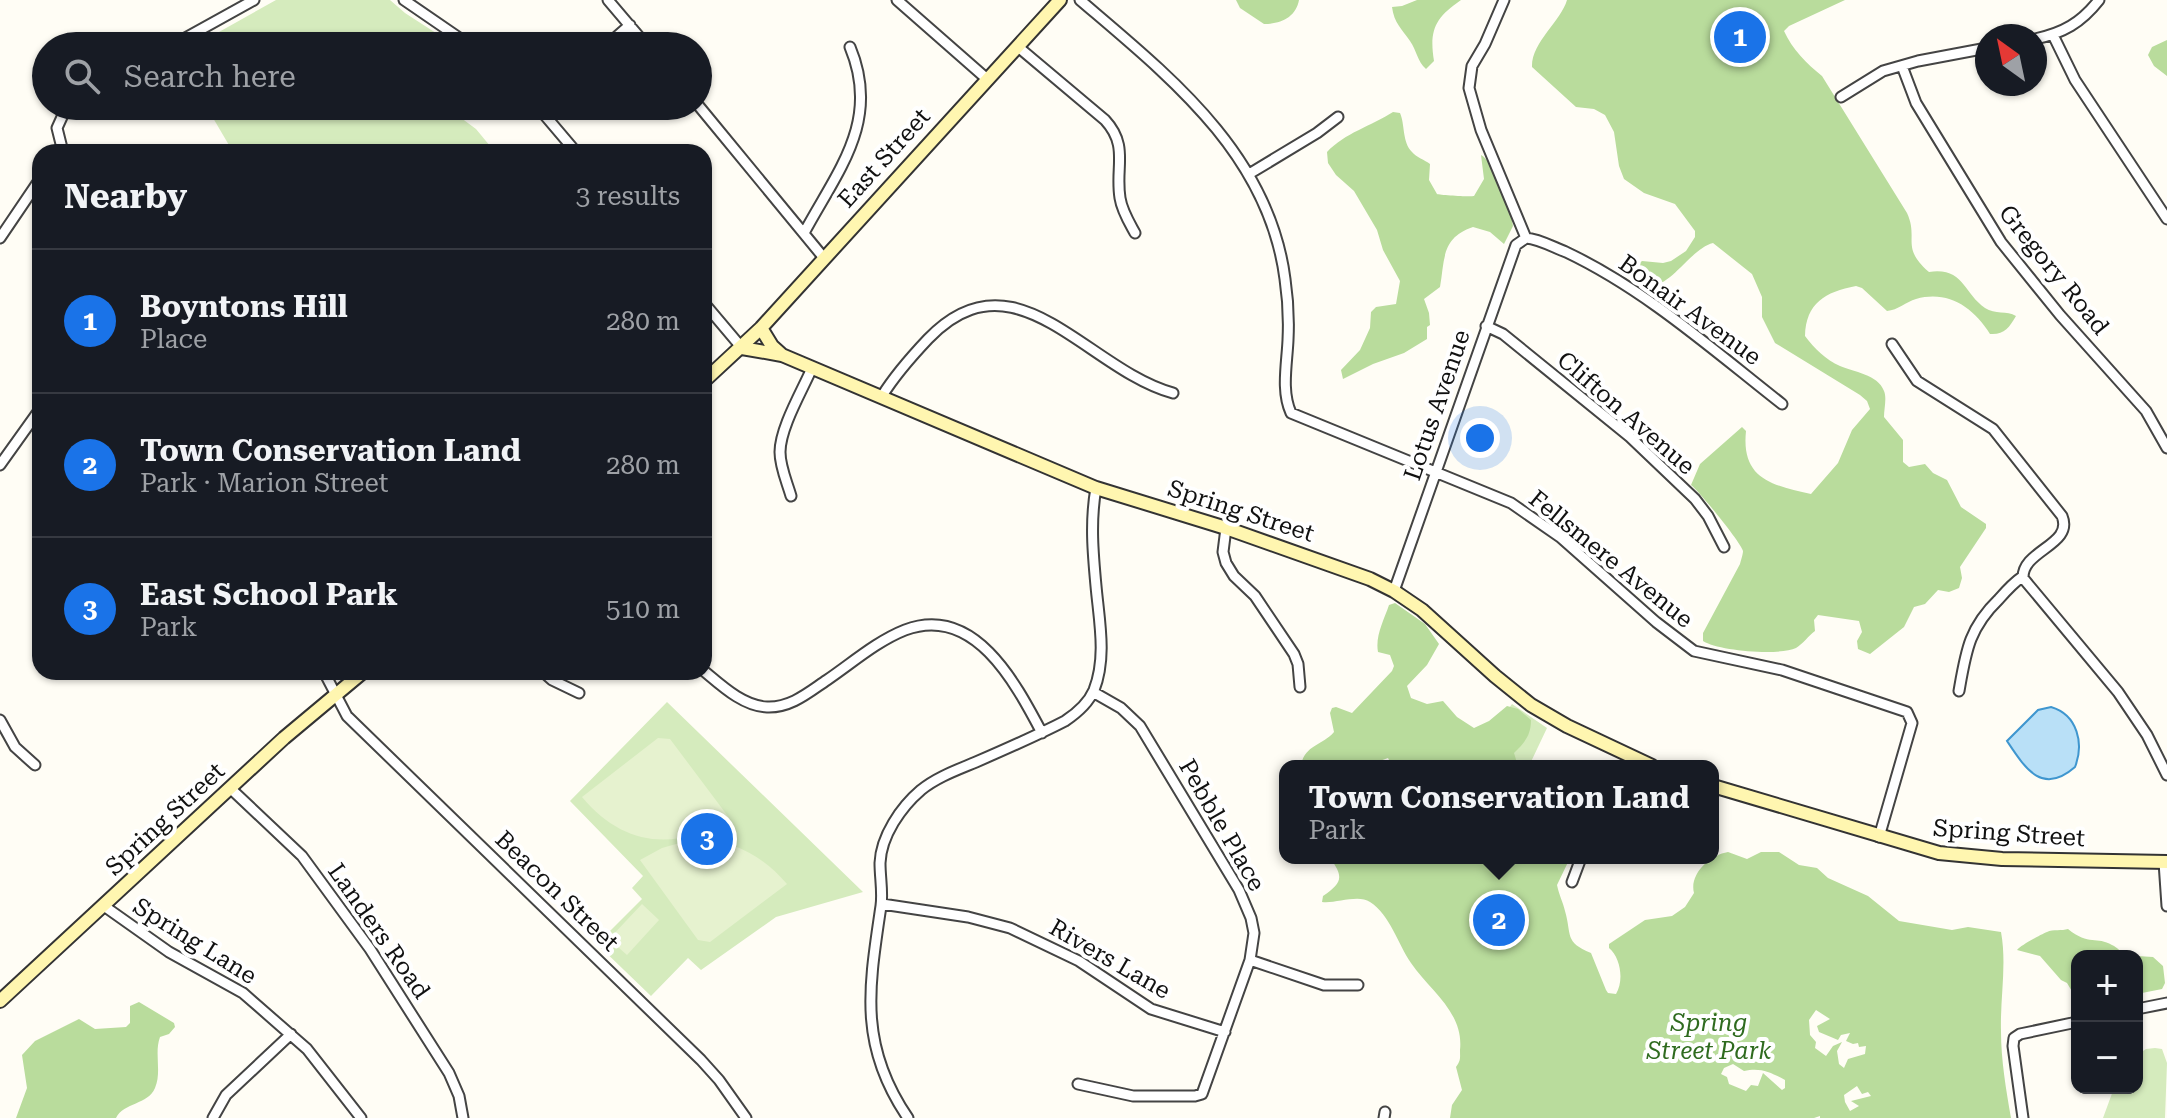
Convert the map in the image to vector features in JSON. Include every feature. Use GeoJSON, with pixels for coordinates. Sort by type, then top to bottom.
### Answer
{"type":"FeatureCollection","features":[{"type":"Feature","properties":{"kind":"street"},"geometry":{"type":"LineString","coordinates":[[196,32],[254,0]]}},
{"type":"Feature","properties":{"kind":"street"},"geometry":{"type":"LineString","coordinates":[[404,0],[451,32]]}},
{"type":"Feature","properties":{"kind":"street"},"geometry":{"type":"LineString","coordinates":[[608,0],[636,32]]}},
{"type":"Feature","properties":{"kind":"street"},"geometry":{"type":"LineString","coordinates":[[897,0],[987,79]]}},
{"type":"Feature","properties":{"kind":"street","name":"East Street"},"geometry":{"type":"LineString","coordinates":[[742,348],[1060,0]]}},
{"type":"Feature","properties":{"kind":"street"},"geometry":{"type":"LineString","coordinates":[[1080,0],[1193,101],[1221,132],[1249,174],[1338,117]]}},
{"type":"Feature","properties":{"kind":"street"},"geometry":{"type":"LineString","coordinates":[[1504,0],[1471,70],[1469,88],[1481,130],[1526,238]]}},
{"type":"Feature","properties":{"kind":"street"},"geometry":{"type":"LineString","coordinates":[[2047,36],[2078,22],[2099,0]]}},
{"type":"Feature","properties":{"kind":"street"},"geometry":{"type":"LineString","coordinates":[[622,32],[630,25]]}},
{"type":"Feature","properties":{"kind":"street"},"geometry":{"type":"LineString","coordinates":[[2053,35],[2075,80],[2167,219]]}},
{"type":"Feature","properties":{"kind":"street"},"geometry":{"type":"LineString","coordinates":[[1017,46],[1105,120],[1116,135],[1120,152],[1120,196],[1123,210],[1135,233]]}},
{"type":"Feature","properties":{"kind":"street"},"geometry":{"type":"LineString","coordinates":[[804,233],[843,161],[859,121],[862,88],[850,47]]}},
{"type":"Feature","properties":{"kind":"street"},"geometry":{"type":"LineString","coordinates":[[1841,97],[1876,75],[1902,66],[1975,51]]}},
{"type":"Feature","properties":{"kind":"street","name":"Gregory Road"},"geometry":{"type":"LineString","coordinates":[[1902,66],[1916,103],[2001,242],[2060,315],[2146,411],[2167,448]]}},
{"type":"Feature","properties":{"kind":"street"},"geometry":{"type":"LineString","coordinates":[[59,144],[57,125],[60,120]]}},
{"type":"Feature","properties":{"kind":"street"},"geometry":{"type":"LineString","coordinates":[[549,120],[569,144]]}},
{"type":"Feature","properties":{"kind":"street"},"geometry":{"type":"LineString","coordinates":[[710,120],[824,258]]}},
{"type":"Feature","properties":{"kind":"street","name":"Fellsmere Avenue"},"geometry":{"type":"LineString","coordinates":[[1249,174],[1269,216],[1283,268],[1288,329],[1286,393],[1292,414],[1489,492],[1540,522],[1694,651],[1782,670],[1891,704],[1910,715],[1912,723],[1879,837]]}},
{"type":"Feature","properties":{"kind":"street"},"geometry":{"type":"LineString","coordinates":[[0,238],[32,191]]}},
{"type":"Feature","properties":{"kind":"street","name":"Lotus Avenue"},"geometry":{"type":"LineString","coordinates":[[1394,591],[1516,245],[1526,238]]}},
{"type":"Feature","properties":{"kind":"street","name":"Bonair Avenue"},"geometry":{"type":"LineString","coordinates":[[1526,238],[1587,262],[1636,291],[1782,404]]}},
{"type":"Feature","properties":{"kind":"street"},"geometry":{"type":"LineString","coordinates":[[882,396],[899,370],[946,322],[968,309],[993,304],[1027,311],[1124,370],[1173,393]]}},
{"type":"Feature","properties":{"kind":"street"},"geometry":{"type":"LineString","coordinates":[[712,312],[742,348],[712,374]]}},
{"type":"Feature","properties":{"kind":"street","name":"Clifton Avenue"},"geometry":{"type":"LineString","coordinates":[[1486,326],[1503,334],[1639,445],[1699,503],[1724,547]]}},
{"type":"Feature","properties":{"kind":"street","name":"Spring Street"},"geometry":{"type":"LineString","coordinates":[[761,328],[782,355]]}},
{"type":"Feature","properties":{"kind":"street"},"geometry":{"type":"LineString","coordinates":[[1892,344],[1910,374],[1921,385],[1995,430],[2062,516],[2065,525],[2062,533],[2030,561],[2022,577],[1992,605],[1974,629],[1959,691]]}},
{"type":"Feature","properties":{"kind":"street","name":"Spring Street"},"geometry":{"type":"LineString","coordinates":[[742,348],[782,355],[1096,488],[1345,569],[1394,591],[1422,610],[1531,705],[1567,726],[1639,760]]}},
{"type":"Feature","properties":{"kind":"street"},"geometry":{"type":"LineString","coordinates":[[791,496],[780,448],[812,368]]}},
{"type":"Feature","properties":{"kind":"street"},"geometry":{"type":"LineString","coordinates":[[0,465],[32,420]]}},
{"type":"Feature","properties":{"kind":"street"},"geometry":{"type":"LineString","coordinates":[[908,1118],[882,1067],[870,1004],[871,970],[882,904],[882,850],[896,821],[912,799],[947,774],[1042,733],[1076,713],[1093,692],[1101,649],[1093,543],[1096,488]]}},
{"type":"Feature","properties":{"kind":"street"},"geometry":{"type":"LineString","coordinates":[[1226,528],[1223,552],[1226,563],[1234,576],[1255,596],[1294,654],[1300,687]]}},
{"type":"Feature","properties":{"kind":"street"},"geometry":{"type":"LineString","coordinates":[[2022,577],[2118,692],[2147,735],[2167,775]]}},
{"type":"Feature","properties":{"kind":"street"},"geometry":{"type":"LineString","coordinates":[[712,677],[745,701],[776,707],[797,700],[898,633],[927,625],[946,626],[965,632],[989,650],[1042,733]]}},
{"type":"Feature","properties":{"kind":"street","name":"Beacon Street"},"geometry":{"type":"LineString","coordinates":[[328,680],[347,716],[701,1060],[746,1118]]}},
{"type":"Feature","properties":{"kind":"street","name":"Spring Street"},"geometry":{"type":"LineString","coordinates":[[0,1001],[230,788],[354,680]]}},
{"type":"Feature","properties":{"kind":"street"},"geometry":{"type":"LineString","coordinates":[[553,680],[579,693]]}},
{"type":"Feature","properties":{"kind":"street","name":"Pebble Place"},"geometry":{"type":"LineString","coordinates":[[1078,1084],[1133,1096],[1201,1095],[1250,960],[1253,925],[1239,890],[1140,726],[1121,708],[1093,692]]}},
{"type":"Feature","properties":{"kind":"street"},"geometry":{"type":"LineString","coordinates":[[1,723],[15,747],[35,765]]}},
{"type":"Feature","properties":{"kind":"street","name":"Landers Road"},"geometry":{"type":"LineString","coordinates":[[230,788],[302,856],[370,949],[449,1073],[459,1096],[463,1118]]}},
{"type":"Feature","properties":{"kind":"street","name":"Spring Street"},"geometry":{"type":"LineString","coordinates":[[1719,788],[1927,851],[1977,858],[2166,862]]}},
{"type":"Feature","properties":{"kind":"street"},"geometry":{"type":"LineString","coordinates":[[2166,862],[2167,906]]}},
{"type":"Feature","properties":{"kind":"street"},"geometry":{"type":"LineString","coordinates":[[1572,882],[1579,864]]}},
{"type":"Feature","properties":{"kind":"street","name":"Rivers Lane"},"geometry":{"type":"LineString","coordinates":[[882,904],[968,917],[1027,935],[1079,961],[1151,1009],[1225,1032]]}},
{"type":"Feature","properties":{"kind":"street","name":"Spring Lane"},"geometry":{"type":"LineString","coordinates":[[104,906],[169,952],[238,989],[313,1056],[361,1118]]}},
{"type":"Feature","properties":{"kind":"street"},"geometry":{"type":"LineString","coordinates":[[1250,960],[1324,985],[1358,985]]}},
{"type":"Feature","properties":{"kind":"street"},"geometry":{"type":"LineString","coordinates":[[2143,1008],[2167,1003]]}},
{"type":"Feature","properties":{"kind":"street"},"geometry":{"type":"LineString","coordinates":[[2023,1118],[2014,1038],[2071,1023]]}},
{"type":"Feature","properties":{"kind":"street"},"geometry":{"type":"LineString","coordinates":[[213,1118],[228,1093],[291,1034]]}},
{"type":"Feature","properties":{"kind":"green space"},"geometry":{"type":"Polygon","coordinates":[[[276,0],[390,0],[434,32],[219,32],[276,0]]]}},
{"type":"Feature","properties":{"kind":"green space"},"geometry":{"type":"Polygon","coordinates":[[[1236,0],[1299,0],[1295,11],[1287,18],[1264,24],[1240,8],[1236,0]]]}},
{"type":"Feature","properties":{"kind":"green space"},"geometry":{"type":"Polygon","coordinates":[[[1417,0],[1461,0],[1445,13],[1436,26],[1432,41],[1434,61],[1426,69],[1396,22],[1392,7],[1417,0]]]}},
{"type":"Feature","properties":{"kind":"green space"},"geometry":{"type":"Polygon","coordinates":[[[1567,0],[1845,0],[1789,26],[1784,31],[1787,38],[1800,56],[1822,76],[1907,213],[1912,249],[1920,263],[1929,272],[1941,271],[1956,277],[1989,310],[2016,316],[2006,330],[1990,334],[1968,309],[1949,299],[1916,299],[1887,311],[1856,286],[1827,296],[1813,307],[1809,315],[1805,336],[1816,349],[1835,363],[1871,377],[1881,385],[1885,397],[1884,417],[1903,440],[1903,462],[1909,467],[1925,464],[1933,473],[1947,480],[1961,507],[1986,524],[1960,567],[1962,578],[1959,588],[1949,592],[1938,590],[1925,604],[1914,607],[1904,627],[1870,654],[1858,649],[1857,641],[1862,632],[1859,621],[1818,615],[1814,620],[1815,631],[1799,646],[1788,650],[1735,650],[1703,641],[1703,633],[1740,564],[1743,551],[1691,485],[1700,464],[1742,427],[1746,431],[1746,447],[1754,470],[1772,483],[1811,494],[1838,463],[1852,430],[1870,409],[1860,395],[1775,343],[1762,317],[1762,297],[1752,274],[1713,243],[1656,285],[1648,286],[1634,278],[1631,271],[1642,261],[1663,263],[1686,251],[1695,237],[1695,231],[1675,204],[1644,193],[1624,179],[1614,132],[1605,115],[1594,109],[1576,107],[1532,67],[1536,49],[1567,0]]]}},
{"type":"Feature","properties":{"kind":"green space"},"geometry":{"type":"Polygon","coordinates":[[[2167,40],[2167,76],[2154,66],[2148,55],[2152,47],[2167,40]]]}},
{"type":"Feature","properties":{"kind":"green space"},"geometry":{"type":"Polygon","coordinates":[[[1393,112],[1400,113],[1409,148],[1430,164],[1429,180],[1437,194],[1474,196],[1484,179],[1481,155],[1486,159],[1501,187],[1513,226],[1504,244],[1490,232],[1473,227],[1455,237],[1446,251],[1440,287],[1424,299],[1430,325],[1427,327],[1427,339],[1404,353],[1343,379],[1341,370],[1360,350],[1370,328],[1371,312],[1376,307],[1396,304],[1400,281],[1383,250],[1377,230],[1354,191],[1328,163],[1327,152],[1350,135],[1393,112]]]}},
{"type":"Feature","properties":{"kind":"green space"},"geometry":{"type":"Polygon","coordinates":[[[214,120],[464,120],[488,144],[228,144],[214,120]]]}},
{"type":"Feature","properties":{"kind":"green space"},"geometry":{"type":"Polygon","coordinates":[[[1395,603],[1425,624],[1439,644],[1427,665],[1407,686],[1411,698],[1427,704],[1443,701],[1457,717],[1474,728],[1489,721],[1507,706],[1518,709],[1531,720],[1526,739],[1514,753],[1516,760],[1303,760],[1310,750],[1334,732],[1330,713],[1332,708],[1352,713],[1392,671],[1394,666],[1390,655],[1378,652],[1377,646],[1389,605],[1395,603]]]}},
{"type":"Feature","properties":{"kind":"green space"},"geometry":{"type":"Polygon","coordinates":[[[667,702],[863,892],[776,917],[701,970],[688,958],[651,996],[597,944],[642,899],[632,888],[643,876],[570,801],[667,702]]]}},
{"type":"Feature","properties":{"kind":"green space"},"geometry":{"type":"Polygon","coordinates":[[[1512,704],[1547,728],[1532,760],[1457,760],[1482,744],[1512,704]]]}},
{"type":"Feature","properties":{"kind":"green space"},"geometry":{"type":"Polygon","coordinates":[[[658,738],[670,739],[730,819],[690,836],[651,839],[615,826],[582,797],[658,738]]]}},
{"type":"Feature","properties":{"kind":"green space"},"geometry":{"type":"Polygon","coordinates":[[[694,839],[721,842],[746,851],[787,884],[710,942],[698,940],[640,860],[662,848],[694,839]]]}},
{"type":"Feature","properties":{"kind":"green space","name":"Spring Street Park"},"geometry":{"type":"Polygon","coordinates":[[[1728,852],[1747,859],[1761,852],[1779,852],[1799,865],[1817,868],[1828,878],[1868,896],[1899,921],[1952,930],[1968,927],[2001,932],[2001,1042],[2011,1118],[1450,1118],[1452,1105],[1462,1090],[1456,1067],[1460,1059],[1460,1036],[1451,1013],[1411,963],[1377,908],[1359,899],[1322,902],[1323,896],[1339,880],[1334,864],[1567,864],[1557,885],[1570,937],[1591,953],[1606,990],[1616,994],[1620,970],[1609,944],[1645,920],[1672,916],[1685,907],[1694,893],[1698,872],[1704,864],[1719,864],[1719,855],[1728,852]],[[1816,1010],[1809,1020],[1810,1035],[1816,1042],[1815,1048],[1826,1056],[1833,1046],[1842,1042],[1837,1051],[1839,1064],[1844,1068],[1848,1059],[1865,1054],[1866,1046],[1859,1047],[1858,1043],[1846,1041],[1850,1033],[1841,1035],[1838,1040],[1819,1032],[1817,1026],[1830,1019],[1816,1010]],[[1733,1064],[1724,1068],[1721,1074],[1727,1077],[1729,1084],[1746,1091],[1751,1085],[1758,1086],[1763,1073],[1782,1090],[1785,1088],[1785,1080],[1766,1071],[1744,1071],[1733,1064]],[[1857,1086],[1844,1095],[1850,1111],[1859,1106],[1851,1101],[1871,1096],[1868,1092],[1862,1094],[1857,1086]]]}},
{"type":"Feature","properties":{"kind":"green space"},"geometry":{"type":"Polygon","coordinates":[[[642,904],[659,920],[627,955],[609,939],[642,904]]]}},
{"type":"Feature","properties":{"kind":"green space"},"geometry":{"type":"Polygon","coordinates":[[[2068,929],[2087,939],[2107,942],[2119,950],[2071,950],[2071,990],[2040,956],[2017,950],[2047,932],[2068,929]]]}},
{"type":"Feature","properties":{"kind":"green space"},"geometry":{"type":"Polygon","coordinates":[[[2143,956],[2153,957],[2163,966],[2165,983],[2162,989],[2143,993],[2143,956]]]}},
{"type":"Feature","properties":{"kind":"green space"},"geometry":{"type":"Polygon","coordinates":[[[139,1002],[174,1023],[175,1027],[169,1034],[160,1037],[157,1082],[152,1094],[124,1109],[116,1118],[16,1118],[27,1088],[22,1055],[35,1041],[79,1019],[95,1029],[126,1027],[130,1023],[130,1006],[139,1002]]]}},
{"type":"Feature","properties":{"kind":"green space"},"geometry":{"type":"Polygon","coordinates":[[[2162,1049],[2167,1063],[2165,1118],[2103,1118],[2112,1094],[2143,1094],[2143,1051],[2162,1049]]]}},
{"type":"Feature","properties":{"kind":"water"},"geometry":{"type":"Polygon","coordinates":[[[2051,707],[2073,723],[2079,749],[2075,767],[2053,779],[2044,779],[2028,769],[2007,741],[2038,710],[2051,707]]]}},
{"type":"Feature","properties":{"kind":"place","name":"Boyntons Hill"},"geometry":{"type":"Point","coordinates":[1740,37]}},
{"type":"Feature","properties":{"kind":"place","name":"East School Park"},"geometry":{"type":"Point","coordinates":[707,839]}},
{"type":"Feature","properties":{"kind":"place","name":"Town Conservation Land"},"geometry":{"type":"Point","coordinates":[1499,920]}}]}
